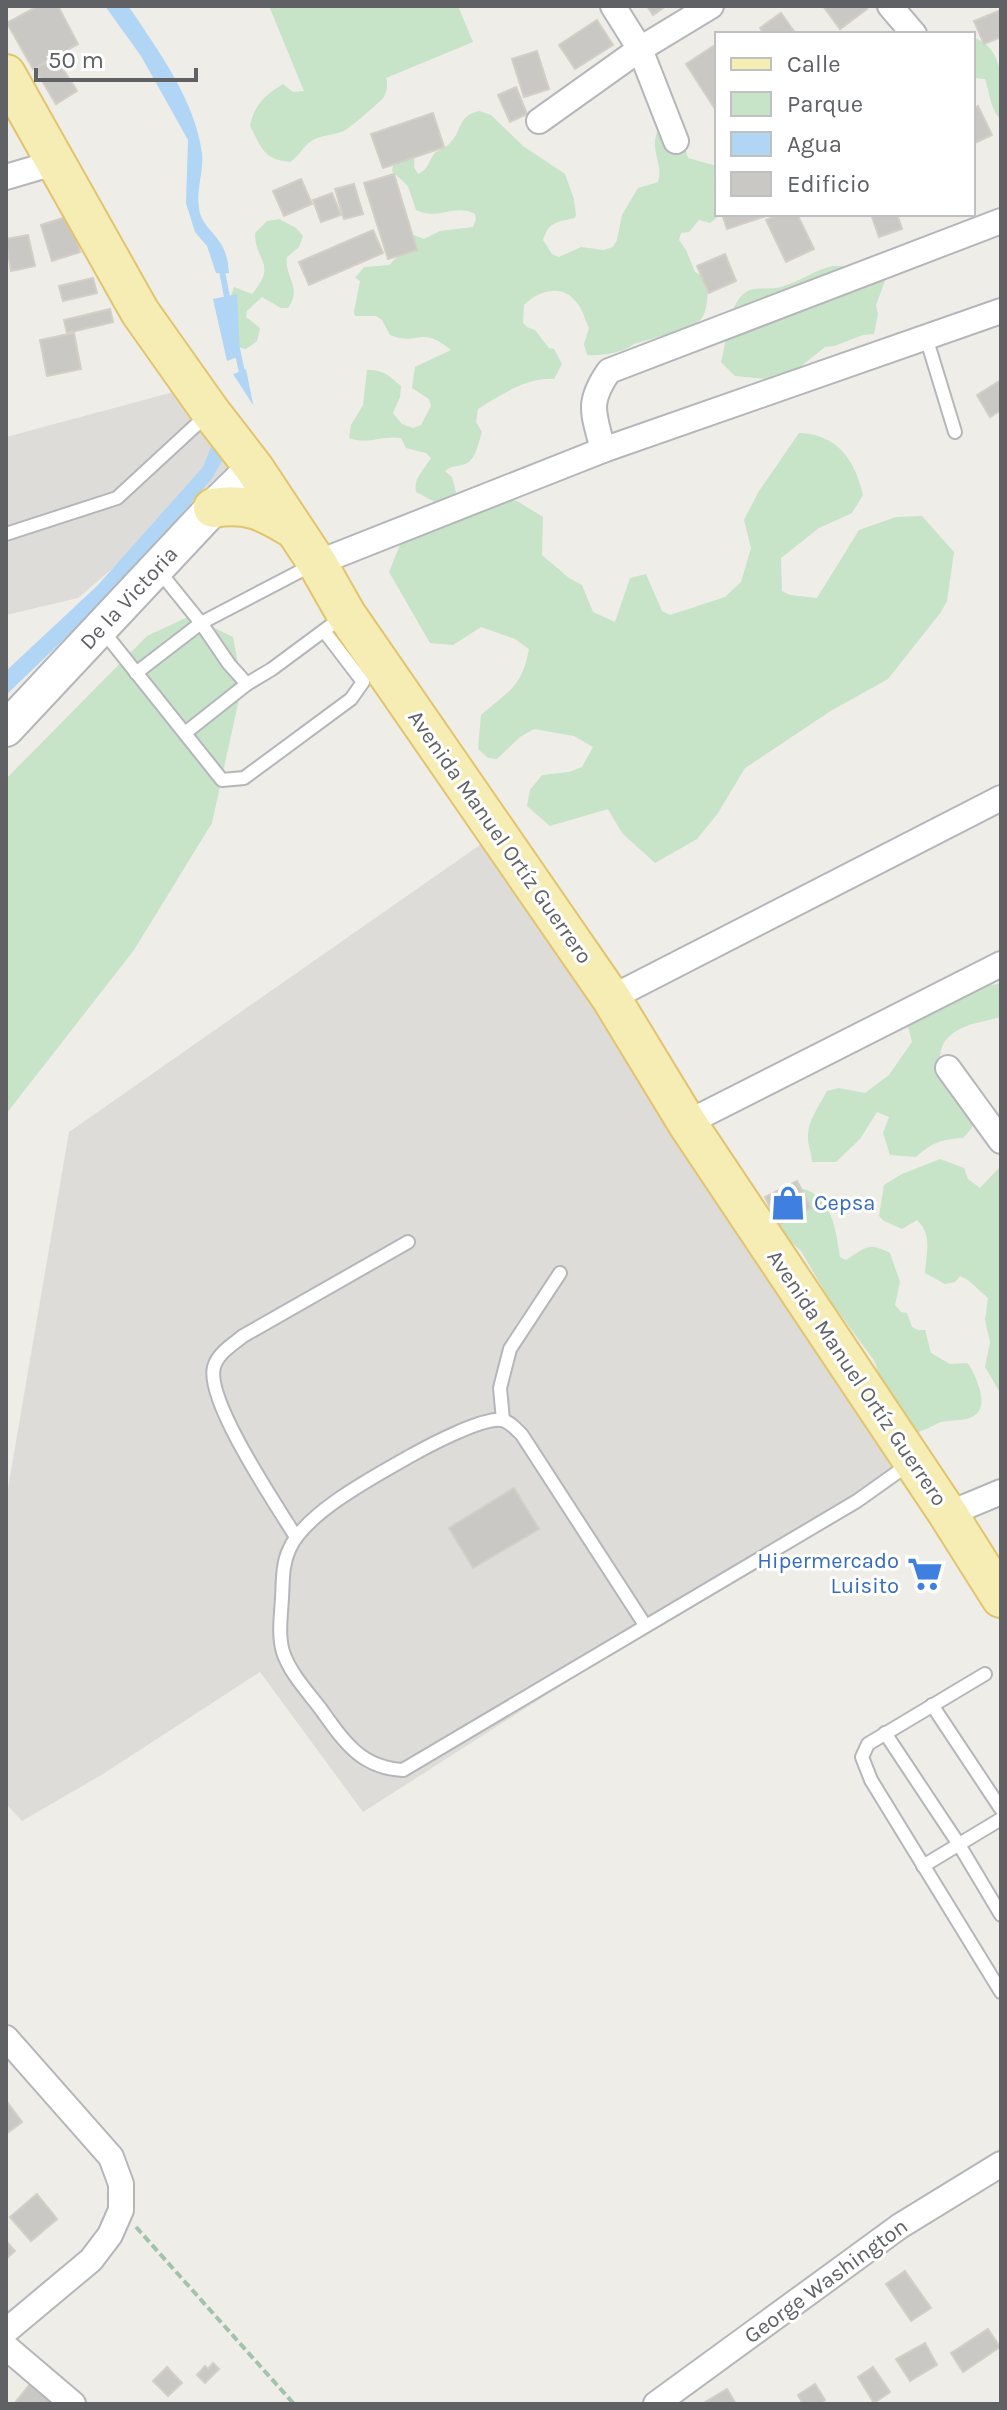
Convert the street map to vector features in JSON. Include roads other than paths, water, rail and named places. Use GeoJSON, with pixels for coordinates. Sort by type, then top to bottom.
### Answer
{"type":"FeatureCollection","features":[{"type":"Feature","properties":{"kind":"main road","name":"Avenida Manuel Ortíz Guerrero"},"geometry":{"type":"LineString","coordinates":[[6,74],[140,312],[254,468],[317,563],[335,622],[611,998],[687,1123],[1001,1598]]}},
{"type":"Feature","properties":{"kind":"main road","name":"De la Victoria"},"geometry":{"type":"LineString","coordinates":[[6,729],[254,468]]}},
{"type":"Feature","properties":{"kind":"main road"},"geometry":{"type":"LineString","coordinates":[[213,508],[233,504],[254,509],[292,528]]}},
{"type":"Feature","properties":{"kind":"street"},"geometry":{"type":"LineString","coordinates":[[613,6],[640,49],[676,141]]}},
{"type":"Feature","properties":{"kind":"street"},"geometry":{"type":"LineString","coordinates":[[539,121],[640,49],[711,6]]}},
{"type":"Feature","properties":{"kind":"street"},"geometry":{"type":"LineString","coordinates":[[890,6],[912,32]]}},
{"type":"Feature","properties":{"kind":"street"},"geometry":{"type":"LineString","coordinates":[[6,177],[57,162]]}},
{"type":"Feature","properties":{"kind":"street"},"geometry":{"type":"LineString","coordinates":[[603,450],[592,403],[609,371],[1001,221]]}},
{"type":"Feature","properties":{"kind":"street"},"geometry":{"type":"LineString","coordinates":[[317,563],[603,450],[1001,311]]}},
{"type":"Feature","properties":{"kind":"street"},"geometry":{"type":"LineString","coordinates":[[611,998],[1001,798]]}},
{"type":"Feature","properties":{"kind":"street"},"geometry":{"type":"LineString","coordinates":[[687,1123],[1001,964]]}},
{"type":"Feature","properties":{"kind":"street"},"geometry":{"type":"LineString","coordinates":[[948,1068],[1001,1141]]}},
{"type":"Feature","properties":{"kind":"street"},"geometry":{"type":"LineString","coordinates":[[948,1514],[1001,1492]]}},
{"type":"Feature","properties":{"kind":"street"},"geometry":{"type":"LineString","coordinates":[[6,2038],[111,2157],[121,2184],[121,2210],[110,2235],[91,2260],[6,2331]]}},
{"type":"Feature","properties":{"kind":"street","name":"George Washington"},"geometry":{"type":"LineString","coordinates":[[656,2404],[900,2226],[1001,2164]]}},
{"type":"Feature","properties":{"kind":"street"},"geometry":{"type":"LineString","coordinates":[[6,2347],[73,2404]]}},
{"type":"Feature","properties":{"kind":"lane"},"geometry":{"type":"LineString","coordinates":[[926,337],[955,432]]}},
{"type":"Feature","properties":{"kind":"lane"},"geometry":{"type":"LineString","coordinates":[[6,534],[117,498],[210,411]]}},
{"type":"Feature","properties":{"kind":"lane"},"geometry":{"type":"LineString","coordinates":[[136,673],[201,623],[317,563]]}},
{"type":"Feature","properties":{"kind":"lane"},"geometry":{"type":"LineString","coordinates":[[157,568],[247,684]]}},
{"type":"Feature","properties":{"kind":"lane"},"geometry":{"type":"LineString","coordinates":[[101,628],[222,780],[244,778],[351,699],[363,682],[335,622],[247,684],[185,733]]}},
{"type":"Feature","properties":{"kind":"lane"},"geometry":{"type":"LineString","coordinates":[[296,1537],[238,1442],[213,1380],[214,1367],[221,1354],[243,1336],[408,1242]]}},
{"type":"Feature","properties":{"kind":"lane"},"geometry":{"type":"LineString","coordinates":[[503,1420],[500,1388],[510,1349],[560,1273]]}},
{"type":"Feature","properties":{"kind":"lane"},"geometry":{"type":"LineString","coordinates":[[645,1625],[522,1435],[503,1420],[487,1422],[434,1443],[336,1502],[307,1524],[296,1537],[284,1566],[280,1633],[283,1652],[293,1672],[341,1737],[361,1758],[391,1770],[403,1770],[857,1501],[911,1462]]}},
{"type":"Feature","properties":{"kind":"lane"},"geometry":{"type":"LineString","coordinates":[[985,1674],[868,1744],[862,1757],[871,1780],[923,1866],[996,1969],[1001,1992]]}},
{"type":"Feature","properties":{"kind":"lane"},"geometry":{"type":"LineString","coordinates":[[932,1705],[1001,1809]]}},
{"type":"Feature","properties":{"kind":"lane"},"geometry":{"type":"LineString","coordinates":[[885,1733],[958,1843],[1001,1915]]}},
{"type":"Feature","properties":{"kind":"lane"},"geometry":{"type":"LineString","coordinates":[[923,1866],[1001,1819]]}},
{"type":"Feature","properties":{"kind":"water"},"geometry":{"type":"Polygon","coordinates":[[[105,6],[128,6],[184,96],[202,153],[198,194],[200,213],[223,248],[229,273],[216,273],[207,246],[195,232],[186,203],[188,140],[141,56],[105,6]]]}},
{"type":"Feature","properties":{"kind":"water"},"geometry":{"type":"Polygon","coordinates":[[[237,294],[240,356],[227,361],[213,299],[237,294]]]}},
{"type":"Feature","properties":{"kind":"water"},"geometry":{"type":"Polygon","coordinates":[[[246,369],[255,414],[226,377],[246,369]]]}},
{"type":"Feature","properties":{"kind":"water"},"geometry":{"type":"Polygon","coordinates":[[[213,442],[224,457],[213,477],[129,577],[6,695],[6,671],[98,585],[203,467],[213,442]]]}},
{"type":"Feature","properties":{"kind":"waterway"},"geometry":{"type":"LineString","coordinates":[[221,266],[228,302]]}},
{"type":"Feature","properties":{"kind":"waterway"},"geometry":{"type":"LineString","coordinates":[[237,349],[243,377]]}},
{"type":"Feature","properties":{"kind":"place","name":"Cepsa"},"geometry":{"type":"Point","coordinates":[788,1203]}},
{"type":"Feature","properties":{"kind":"place","name":"Hipermercado Luisito"},"geometry":{"type":"Point","coordinates":[925,1574]}}]}
